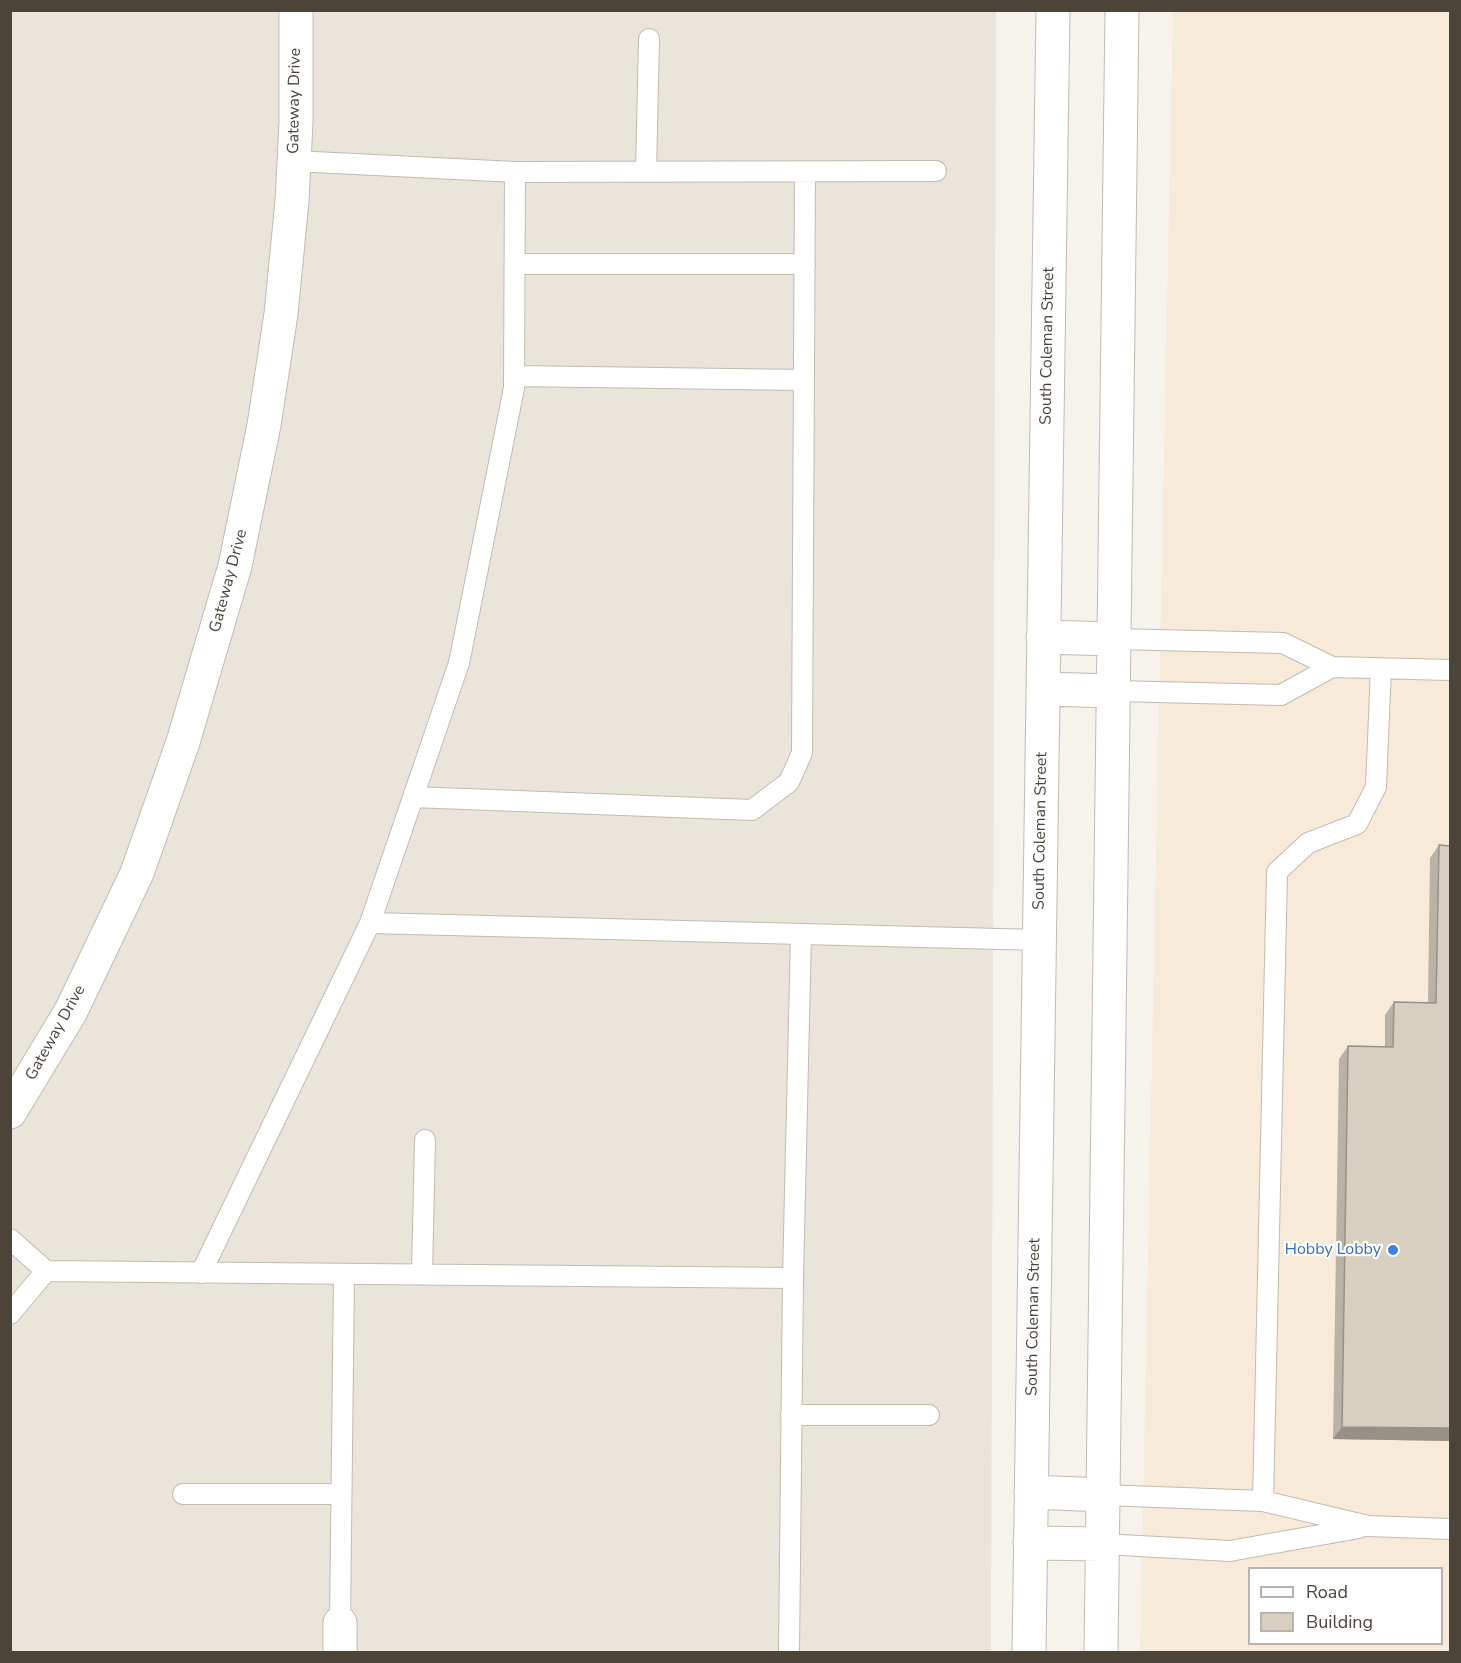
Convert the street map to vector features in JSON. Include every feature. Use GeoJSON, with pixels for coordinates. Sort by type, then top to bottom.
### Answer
{"type":"FeatureCollection","features":[{"type":"Feature","properties":{"kind":"street","name":"Gateway Drive"},"geometry":{"type":"LineString","coordinates":[[10,1112],[71,1011],[137,873],[183,742],[235,566],[264,425],[281,314],[292,201],[296,122],[296,10]]}},
{"type":"Feature","properties":{"kind":"street","name":"South Coleman Street"},"geometry":{"type":"LineString","coordinates":[[1029,1653],[1053,10]]}},
{"type":"Feature","properties":{"kind":"street"},"geometry":{"type":"LineString","coordinates":[[1101,1653],[1122,10]]}},
{"type":"Feature","properties":{"kind":"street"},"geometry":{"type":"LineString","coordinates":[[1043,637],[1114,639]]}},
{"type":"Feature","properties":{"kind":"street"},"geometry":{"type":"LineString","coordinates":[[1043,688],[1114,691]]}},
{"type":"Feature","properties":{"kind":"street"},"geometry":{"type":"LineString","coordinates":[[1031,1492],[1103,1495]]}},
{"type":"Feature","properties":{"kind":"street"},"geometry":{"type":"LineString","coordinates":[[1030,1543],[1103,1544]]}},
{"type":"Feature","properties":{"kind":"lane"},"geometry":{"type":"LineString","coordinates":[[646,172],[649,39]]}},
{"type":"Feature","properties":{"kind":"lane"},"geometry":{"type":"LineString","coordinates":[[294,161],[515,172],[936,171]]}},
{"type":"Feature","properties":{"kind":"lane"},"geometry":{"type":"LineString","coordinates":[[201,1273],[370,923],[459,663],[514,388],[515,172]]}},
{"type":"Feature","properties":{"kind":"lane"},"geometry":{"type":"LineString","coordinates":[[413,797],[752,810],[789,782],[802,753],[805,172]]}},
{"type":"Feature","properties":{"kind":"lane"},"geometry":{"type":"LineString","coordinates":[[515,264],[805,264]]}},
{"type":"Feature","properties":{"kind":"lane"},"geometry":{"type":"LineString","coordinates":[[514,376],[804,381]]}},
{"type":"Feature","properties":{"kind":"lane"},"geometry":{"type":"LineString","coordinates":[[1114,639],[1283,643],[1332,667],[1450,670]]}},
{"type":"Feature","properties":{"kind":"lane"},"geometry":{"type":"LineString","coordinates":[[1114,691],[1281,695],[1332,667]]}},
{"type":"Feature","properties":{"kind":"lane"},"geometry":{"type":"LineString","coordinates":[[1263,1501],[1277,872],[1308,843],[1357,824],[1372,796],[1376,787],[1382,668]]}},
{"type":"Feature","properties":{"kind":"lane"},"geometry":{"type":"LineString","coordinates":[[370,923],[1039,940]]}},
{"type":"Feature","properties":{"kind":"lane"},"geometry":{"type":"LineString","coordinates":[[789,1653],[793,1278],[801,934]]}},
{"type":"Feature","properties":{"kind":"lane"},"geometry":{"type":"LineString","coordinates":[[422,1274],[424,1140]]}},
{"type":"Feature","properties":{"kind":"lane"},"geometry":{"type":"LineString","coordinates":[[10,1239],[46,1271],[793,1278]]}},
{"type":"Feature","properties":{"kind":"lane"},"geometry":{"type":"LineString","coordinates":[[10,1314],[46,1271]]}},
{"type":"Feature","properties":{"kind":"lane"},"geometry":{"type":"LineString","coordinates":[[340,1638],[344,1274]]}},
{"type":"Feature","properties":{"kind":"lane"},"geometry":{"type":"LineString","coordinates":[[791,1415],[929,1415]]}},
{"type":"Feature","properties":{"kind":"lane"},"geometry":{"type":"LineString","coordinates":[[183,1494],[342,1494]]}},
{"type":"Feature","properties":{"kind":"lane"},"geometry":{"type":"LineString","coordinates":[[1103,1495],[1263,1501],[1368,1526],[1450,1529]]}},
{"type":"Feature","properties":{"kind":"lane"},"geometry":{"type":"LineString","coordinates":[[1103,1544],[1230,1551],[1368,1526]]}},
{"type":"Feature","properties":{"kind":"shaded area"},"geometry":{"type":"Polygon","coordinates":[[[11,11],[996,11],[991,1652],[11,1652],[11,11]]]}},
{"type":"Feature","properties":{"kind":"shaded area"},"geometry":{"type":"Polygon","coordinates":[[[1173,11],[1450,11],[1450,1652],[1140,1652],[1173,11]]]}},
{"type":"Feature","properties":{"kind":"building","name":"Hobby Lobby"},"geometry":{"type":"Polygon","coordinates":[[[1439,845],[1450,846],[1450,1428],[1342,1427],[1348,1046],[1393,1047],[1394,1002],[1436,1003],[1439,845]]]}},
{"type":"Feature","properties":{"kind":"place","name":"Hobby Lobby"},"geometry":{"type":"Point","coordinates":[1393,1250]}}]}
